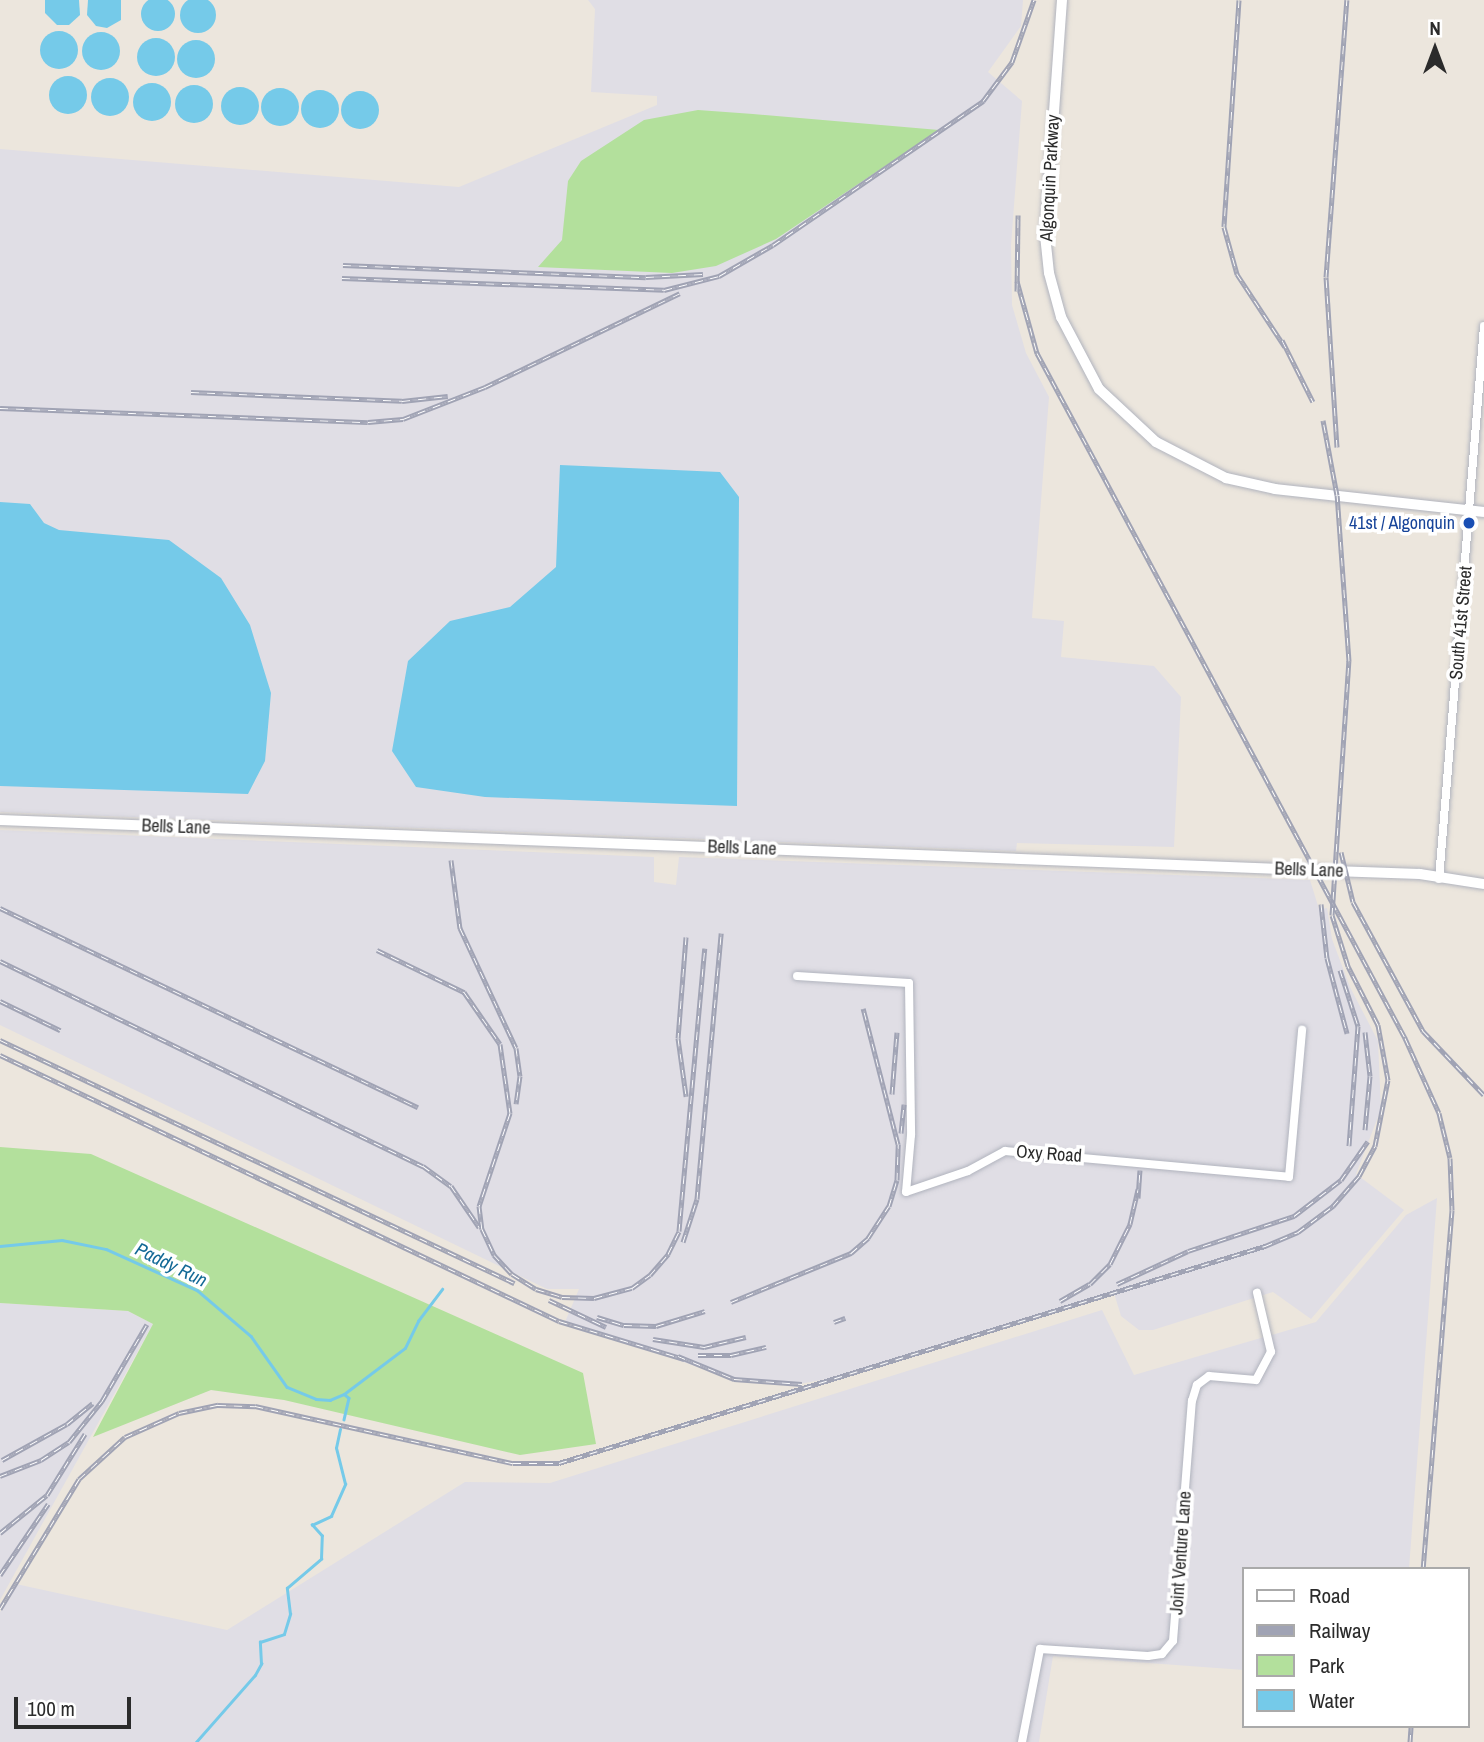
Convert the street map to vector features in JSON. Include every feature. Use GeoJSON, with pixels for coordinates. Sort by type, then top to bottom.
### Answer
{"type":"FeatureCollection","features":[{"type":"Feature","properties":{"kind":"street","name":"Algonquin Parkway"},"geometry":{"type":"LineString","coordinates":[[1062,0],[1045,235],[1061,317],[1099,389],[1156,442],[1226,478],[1275,489],[1484,512]]}},
{"type":"Feature","properties":{"kind":"street","name":"South 41st Street"},"geometry":{"type":"LineString","coordinates":[[1439,878],[1484,326]]}},
{"type":"Feature","properties":{"kind":"street","name":"Bells Lane"},"geometry":{"type":"LineString","coordinates":[[0,820],[1330,870],[1484,884]]}},
{"type":"Feature","properties":{"kind":"street","name":"Oxy Road"},"geometry":{"type":"LineString","coordinates":[[797,976],[909,983],[911,1135],[906,1192],[968,1171],[1005,1151],[1289,1177],[1302,1030]]}},
{"type":"Feature","properties":{"kind":"street","name":"Joint Venture Lane"},"geometry":{"type":"LineString","coordinates":[[1022,1742],[1040,1648],[1148,1656],[1162,1654],[1174,1641],[1192,1401],[1197,1385],[1209,1376],[1256,1380],[1270,1352],[1257,1293]]}},
{"type":"Feature","properties":{"kind":"shaded area"},"geometry":{"type":"Polygon","coordinates":[[[588,0],[1023,0],[1021,26],[988,72],[1022,101],[1011,245],[1012,305],[1026,353],[1049,397],[1032,618],[1064,621],[1061,657],[1154,666],[1181,697],[1174,847],[1017,843],[1016,851],[0,812],[0,149],[459,187],[657,105],[657,96],[591,92],[595,9],[588,0]]]}},
{"type":"Feature","properties":{"kind":"shaded area"},"geometry":{"type":"Polygon","coordinates":[[[0,830],[654,857],[654,882],[676,885],[679,857],[1310,880],[1319,909],[1327,908],[1332,939],[1350,987],[1378,1041],[1381,1109],[1356,1174],[1404,1210],[1311,1319],[1273,1292],[1153,1330],[1139,1330],[1121,1316],[1114,1293],[850,1375],[793,1385],[734,1379],[565,1322],[579,1289],[547,1289],[0,1025],[0,830]]]}},
{"type":"Feature","properties":{"kind":"shaded area"},"geometry":{"type":"Polygon","coordinates":[[[1437,1198],[1409,1567],[1242,1567],[1242,1670],[1053,1656],[1039,1742],[0,1742],[0,1612],[16,1584],[227,1630],[465,1482],[550,1483],[1102,1310],[1134,1375],[1316,1322],[1406,1215],[1437,1198]]]}},
{"type":"Feature","properties":{"kind":"shaded area"},"geometry":{"type":"Polygon","coordinates":[[[0,1303],[128,1311],[153,1324],[0,1600],[0,1303]]]}},
{"type":"Feature","properties":{"kind":"green space"},"geometry":{"type":"Polygon","coordinates":[[[698,110],[939,130],[776,239],[716,266],[672,273],[538,267],[562,240],[568,181],[581,161],[644,120],[698,110]]]}},
{"type":"Feature","properties":{"kind":"green space"},"geometry":{"type":"Polygon","coordinates":[[[0,1147],[91,1154],[583,1373],[596,1444],[520,1455],[284,1400],[211,1390],[93,1437],[153,1324],[128,1311],[0,1303],[0,1147]]]}},
{"type":"Feature","properties":{"kind":"water"},"geometry":{"type":"Polygon","coordinates":[[[150,-1],[166,-1],[174,7],[174,21],[165,30],[151,30],[142,21],[142,7],[150,-1]]]}},
{"type":"Feature","properties":{"kind":"water"},"geometry":{"type":"Polygon","coordinates":[[[190,-1],[206,-1],[215,8],[215,22],[205,32],[191,32],[181,22],[181,8],[190,-1]]]}},
{"type":"Feature","properties":{"kind":"water"},"geometry":{"type":"Polygon","coordinates":[[[45,0],[79,0],[80,15],[69,25],[57,25],[45,13],[45,0]]]}},
{"type":"Feature","properties":{"kind":"water"},"geometry":{"type":"Polygon","coordinates":[[[88,0],[121,0],[121,20],[107,28],[96,26],[87,15],[88,0]]]}},
{"type":"Feature","properties":{"kind":"water"},"geometry":{"type":"Polygon","coordinates":[[[59,31],[72,37],[78,50],[72,63],[59,69],[46,63],[40,50],[46,37],[59,31]]]}},
{"type":"Feature","properties":{"kind":"water"},"geometry":{"type":"Polygon","coordinates":[[[101,32],[114,38],[120,51],[114,64],[101,70],[88,64],[82,51],[88,38],[101,32]]]}},
{"type":"Feature","properties":{"kind":"water"},"geometry":{"type":"Polygon","coordinates":[[[156,38],[169,44],[175,57],[169,70],[156,76],[143,70],[137,57],[143,44],[156,38]]]}},
{"type":"Feature","properties":{"kind":"water"},"geometry":{"type":"Polygon","coordinates":[[[196,40],[209,46],[215,59],[209,72],[196,78],[183,72],[177,59],[183,46],[196,40]]]}},
{"type":"Feature","properties":{"kind":"water"},"geometry":{"type":"Polygon","coordinates":[[[68,76],[81,82],[87,95],[81,108],[68,114],[55,108],[49,95],[55,82],[68,76]]]}},
{"type":"Feature","properties":{"kind":"water"},"geometry":{"type":"Polygon","coordinates":[[[110,78],[123,84],[129,97],[123,110],[110,116],[97,110],[91,97],[97,84],[110,78]]]}},
{"type":"Feature","properties":{"kind":"water"},"geometry":{"type":"Polygon","coordinates":[[[152,83],[165,89],[171,102],[165,115],[152,121],[139,115],[133,102],[139,89],[152,83]]]}},
{"type":"Feature","properties":{"kind":"water"},"geometry":{"type":"Polygon","coordinates":[[[194,85],[207,91],[213,104],[207,117],[194,123],[181,117],[175,104],[181,91],[194,85]]]}},
{"type":"Feature","properties":{"kind":"water"},"geometry":{"type":"Polygon","coordinates":[[[240,87],[253,93],[259,106],[253,119],[240,125],[227,119],[221,106],[227,93],[240,87]]]}},
{"type":"Feature","properties":{"kind":"water"},"geometry":{"type":"Polygon","coordinates":[[[280,88],[293,94],[299,107],[293,120],[280,126],[267,120],[261,107],[267,94],[280,88]]]}},
{"type":"Feature","properties":{"kind":"water"},"geometry":{"type":"Polygon","coordinates":[[[320,90],[333,96],[339,109],[333,122],[320,128],[307,122],[301,109],[307,96],[320,90]]]}},
{"type":"Feature","properties":{"kind":"water"},"geometry":{"type":"Polygon","coordinates":[[[360,91],[373,97],[379,110],[373,123],[360,129],[347,123],[341,110],[347,97],[360,91]]]}},
{"type":"Feature","properties":{"kind":"water"},"geometry":{"type":"Polygon","coordinates":[[[560,465],[720,472],[739,497],[737,806],[485,797],[416,787],[392,751],[408,661],[450,621],[510,607],[556,567],[560,465]]]}},
{"type":"Feature","properties":{"kind":"water"},"geometry":{"type":"Polygon","coordinates":[[[0,502],[30,504],[44,523],[59,530],[169,540],[221,578],[250,625],[271,693],[265,761],[248,794],[0,786],[0,502]]]}},
{"type":"Feature","properties":{"kind":"waterway","name":"Paddy Run"},"geometry":{"type":"LineString","coordinates":[[0,1246],[62,1240],[106,1249],[197,1290],[251,1336],[287,1387],[316,1399],[330,1400],[344,1394],[349,1398],[344,1419]]}},
{"type":"Feature","properties":{"kind":"waterway"},"geometry":{"type":"LineString","coordinates":[[344,1394],[405,1348],[418,1321],[442,1289]]}},
{"type":"Feature","properties":{"kind":"waterway","name":"Paddy Run"},"geometry":{"type":"LineString","coordinates":[[196,1742],[255,1675],[261,1664],[260,1642],[284,1634],[290,1614],[287,1588],[321,1559],[322,1536],[312,1525],[331,1516],[345,1484],[336,1448],[340,1429]]}},
{"type":"Feature","properties":{"kind":"railway"},"geometry":{"type":"LineString","coordinates":[[342,278],[664,290],[719,276],[773,245],[983,101],[1012,62],[1034,0]]}},
{"type":"Feature","properties":{"kind":"railway"},"geometry":{"type":"LineString","coordinates":[[1239,0],[1224,227],[1237,274],[1285,347]]}},
{"type":"Feature","properties":{"kind":"railway"},"geometry":{"type":"LineString","coordinates":[[1337,447],[1326,277],[1347,0]]}},
{"type":"Feature","properties":{"kind":"railway"},"geometry":{"type":"LineString","coordinates":[[1017,291],[1018,215]]}},
{"type":"Feature","properties":{"kind":"railway"},"geometry":{"type":"LineString","coordinates":[[343,265],[646,277],[703,274]]}},
{"type":"Feature","properties":{"kind":"railway"},"geometry":{"type":"LineString","coordinates":[[1017,281],[1037,353],[1405,1038],[1439,1113],[1450,1158],[1452,1210],[1423,1567]]}},
{"type":"Feature","properties":{"kind":"railway"},"geometry":{"type":"LineString","coordinates":[[0,408],[368,422],[403,419],[485,387],[680,293]]}},
{"type":"Feature","properties":{"kind":"railway"},"geometry":{"type":"LineString","coordinates":[[1282,340],[1313,402]]}},
{"type":"Feature","properties":{"kind":"railway"},"geometry":{"type":"LineString","coordinates":[[191,392],[402,401],[448,396]]}},
{"type":"Feature","properties":{"kind":"railway"},"geometry":{"type":"LineString","coordinates":[[0,1609],[79,1479],[125,1437],[179,1413],[218,1405],[255,1406],[513,1463],[559,1463],[1265,1246],[1298,1232],[1333,1206],[1359,1176],[1375,1146],[1388,1080],[1378,1025],[1348,966],[1332,915],[1349,661],[1337,495],[1323,420]]}},
{"type":"Feature","properties":{"kind":"railway"},"geometry":{"type":"LineString","coordinates":[[1341,852],[1353,902],[1423,1031],[1484,1095]]}},
{"type":"Feature","properties":{"kind":"railway"},"geometry":{"type":"LineString","coordinates":[[451,860],[460,928],[516,1048],[520,1076],[516,1104]]}},
{"type":"Feature","properties":{"kind":"railway"},"geometry":{"type":"LineString","coordinates":[[1321,904],[1327,958],[1347,1033]]}},
{"type":"Feature","properties":{"kind":"railway"},"geometry":{"type":"LineString","coordinates":[[0,908],[418,1107]]}},
{"type":"Feature","properties":{"kind":"railway"},"geometry":{"type":"LineString","coordinates":[[683,1242],[697,1199],[721,933]]}},
{"type":"Feature","properties":{"kind":"railway"},"geometry":{"type":"LineString","coordinates":[[686,937],[678,1038],[686,1096]]}},
{"type":"Feature","properties":{"kind":"railway"},"geometry":{"type":"LineString","coordinates":[[377,950],[464,992],[500,1044],[510,1113],[479,1206],[482,1229],[494,1255],[512,1274],[536,1289],[562,1297],[594,1298],[632,1288],[650,1275],[668,1254],[679,1231],[705,948]]}},
{"type":"Feature","properties":{"kind":"railway"},"geometry":{"type":"LineString","coordinates":[[0,961],[423,1166],[451,1186],[479,1227]]}},
{"type":"Feature","properties":{"kind":"railway"},"geometry":{"type":"LineString","coordinates":[[1340,970],[1358,1026],[1349,1146]]}},
{"type":"Feature","properties":{"kind":"railway"},"geometry":{"type":"LineString","coordinates":[[0,1001],[60,1030]]}},
{"type":"Feature","properties":{"kind":"railway"},"geometry":{"type":"LineString","coordinates":[[731,1302],[851,1253],[868,1238],[889,1206],[897,1180],[898,1144],[863,1008]]}},
{"type":"Feature","properties":{"kind":"railway"},"geometry":{"type":"LineString","coordinates":[[892,1094],[897,1032]]}},
{"type":"Feature","properties":{"kind":"railway"},"geometry":{"type":"LineString","coordinates":[[1365,1032],[1370,1076],[1365,1130]]}},
{"type":"Feature","properties":{"kind":"railway"},"geometry":{"type":"LineString","coordinates":[[0,1040],[514,1283]]}},
{"type":"Feature","properties":{"kind":"railway"},"geometry":{"type":"LineString","coordinates":[[0,1055],[559,1321],[684,1359]]}},
{"type":"Feature","properties":{"kind":"railway"},"geometry":{"type":"LineString","coordinates":[[901,1133],[904,1104]]}},
{"type":"Feature","properties":{"kind":"railway"},"geometry":{"type":"LineString","coordinates":[[1117,1284],[1188,1251],[1294,1216],[1341,1180],[1368,1141]]}},
{"type":"Feature","properties":{"kind":"railway"},"geometry":{"type":"LineString","coordinates":[[1138,1198],[1140,1170]]}},
{"type":"Feature","properties":{"kind":"railway"},"geometry":{"type":"LineString","coordinates":[[1060,1301],[1090,1284],[1110,1264],[1130,1224],[1138,1189]]}},
{"type":"Feature","properties":{"kind":"railway"},"geometry":{"type":"LineString","coordinates":[[549,1300],[606,1327]]}},
{"type":"Feature","properties":{"kind":"railway"},"geometry":{"type":"LineString","coordinates":[[597,1317],[624,1325],[656,1326],[705,1311]]}},
{"type":"Feature","properties":{"kind":"railway"},"geometry":{"type":"LineString","coordinates":[[834,1322],[845,1318]]}},
{"type":"Feature","properties":{"kind":"railway"},"geometry":{"type":"LineString","coordinates":[[0,1476],[41,1460],[69,1442],[102,1401],[147,1324]]}},
{"type":"Feature","properties":{"kind":"railway"},"geometry":{"type":"LineString","coordinates":[[653,1339],[704,1347],[746,1337]]}},
{"type":"Feature","properties":{"kind":"railway"},"geometry":{"type":"LineString","coordinates":[[698,1355],[731,1355],[766,1347]]}},
{"type":"Feature","properties":{"kind":"railway"},"geometry":{"type":"LineString","coordinates":[[678,1356],[734,1379],[802,1384]]}},
{"type":"Feature","properties":{"kind":"railway"},"geometry":{"type":"LineString","coordinates":[[2,1460],[67,1424],[93,1403]]}},
{"type":"Feature","properties":{"kind":"railway"},"geometry":{"type":"LineString","coordinates":[[0,1533],[47,1495],[85,1434]]}},
{"type":"Feature","properties":{"kind":"railway"},"geometry":{"type":"LineString","coordinates":[[0,1575],[48,1504]]}},
{"type":"Feature","properties":{"kind":"railway"},"geometry":{"type":"LineString","coordinates":[[1410,1742],[1411,1728]]}},
{"type":"Feature","properties":{"kind":"place","name":"41st / Algonquin"},"geometry":{"type":"Point","coordinates":[1469,523]}}]}
